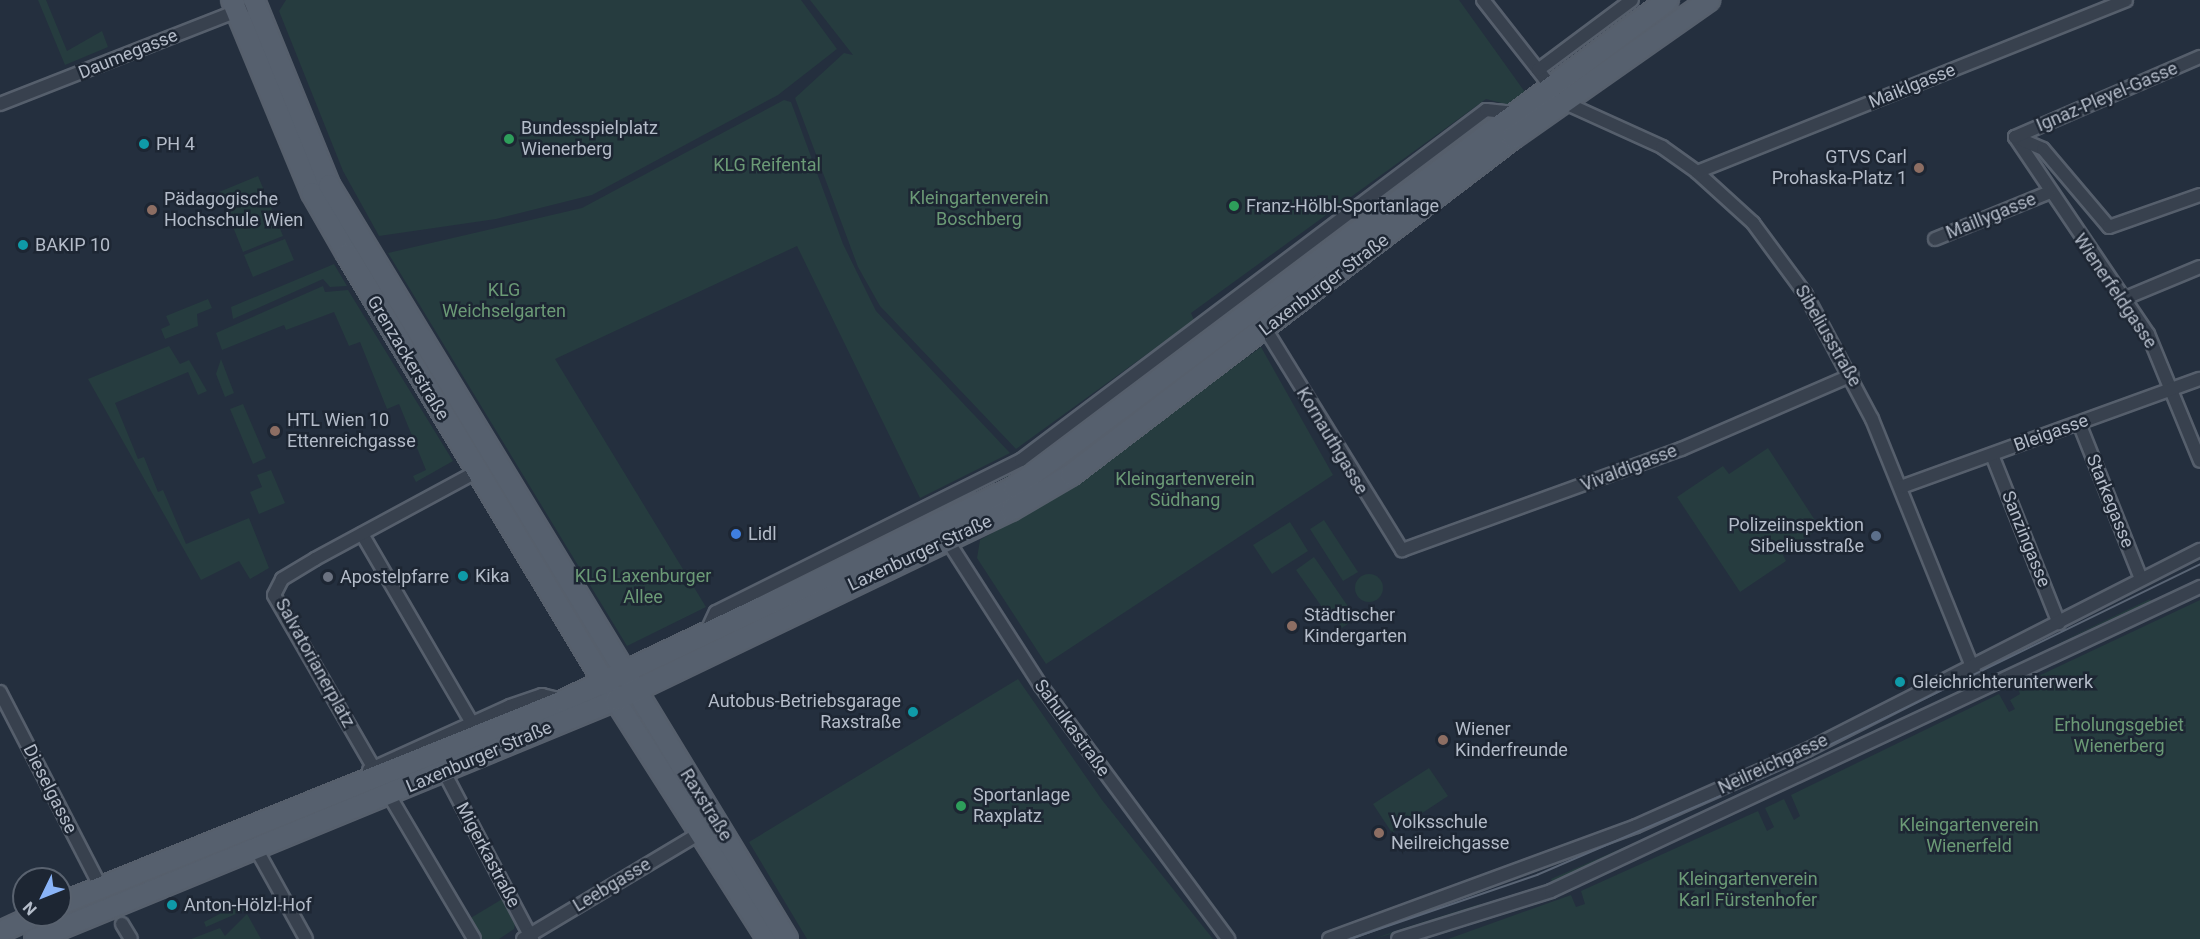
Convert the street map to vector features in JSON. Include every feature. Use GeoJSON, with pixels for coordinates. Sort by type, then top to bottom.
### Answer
{"type":"FeatureCollection","features":[{"type":"Feature","properties":{"kind":"main road","name":"Laxenburger Straße"},"geometry":{"type":"LineString","coordinates":[[72,899],[368,772],[563,701],[705,634],[929,518],[1014,488],[1058,460],[1515,113],[1544,78],[1668,0]]}},
{"type":"Feature","properties":{"kind":"main road","name":"Laxenburger Straße"},"geometry":{"type":"LineString","coordinates":[[36,939],[254,845],[389,795],[616,700],[948,539],[1071,475],[1266,330],[1563,102],[1709,0]]}},
{"type":"Feature","properties":{"kind":"main road","name":"Grenzackerstraße"},"geometry":{"type":"LineString","coordinates":[[258,1],[329,185],[624,672]]}},
{"type":"Feature","properties":{"kind":"main road","name":"Grenzackerstraße"},"geometry":{"type":"LineString","coordinates":[[234,5],[312,193],[476,472],[616,700]]}},
{"type":"Feature","properties":{"kind":"main road","name":"Raxstraße"},"geometry":{"type":"LineString","coordinates":[[624,672],[787,939]]}},
{"type":"Feature","properties":{"kind":"main road","name":"Raxstraße"},"geometry":{"type":"LineString","coordinates":[[616,700],[768,939]]}},
{"type":"Feature","properties":{"kind":"street","name":"Sibeliusstraße"},"geometry":{"type":"LineString","coordinates":[[1483,0],[1563,102],[1662,147],[1697,172],[1753,223],[1806,295],[1852,375],[1901,487],[1981,689]]}},
{"type":"Feature","properties":{"kind":"street","name":"Laxenburger Straße"},"geometry":{"type":"LineString","coordinates":[[1544,78],[1632,0]]}},
{"type":"Feature","properties":{"kind":"street","name":"Maiklgasse"},"geometry":{"type":"LineString","coordinates":[[1697,172],[2126,0]]}},
{"type":"Feature","properties":{"kind":"street","name":"Daumegasse"},"geometry":{"type":"LineString","coordinates":[[0,104],[234,5],[258,1]]}},
{"type":"Feature","properties":{"kind":"street","name":"Ignaz-Pleyel-Gasse"},"geometry":{"type":"LineString","coordinates":[[2014,136],[2200,57]]}},
{"type":"Feature","properties":{"kind":"street"},"geometry":{"type":"LineString","coordinates":[[2014,136],[2043,149],[2109,227],[2200,195]]}},
{"type":"Feature","properties":{"kind":"street","name":"Wienerfeldgasse"},"geometry":{"type":"LineString","coordinates":[[2014,136],[2048,193],[2148,334],[2173,389],[2200,460]]}},
{"type":"Feature","properties":{"kind":"street","name":"Maillygasse"},"geometry":{"type":"LineString","coordinates":[[1935,239],[2048,193]]}},
{"type":"Feature","properties":{"kind":"street"},"geometry":{"type":"LineString","coordinates":[[2123,299],[2200,267]]}},
{"type":"Feature","properties":{"kind":"street","name":"Kornauthgasse"},"geometry":{"type":"LineString","coordinates":[[1266,330],[1402,550]]}},
{"type":"Feature","properties":{"kind":"street","name":"Vivaldigasse"},"geometry":{"type":"LineString","coordinates":[[1402,550],[1681,449],[1852,375]]}},
{"type":"Feature","properties":{"kind":"street","name":"Bleigasse"},"geometry":{"type":"LineString","coordinates":[[1901,487],[2200,379]]}},
{"type":"Feature","properties":{"kind":"street","name":"Starkegasse"},"geometry":{"type":"LineString","coordinates":[[2079,423],[2141,579]]}},
{"type":"Feature","properties":{"kind":"street","name":"Sanzingasse"},"geometry":{"type":"LineString","coordinates":[[1992,455],[2059,623]]}},
{"type":"Feature","properties":{"kind":"street"},"geometry":{"type":"LineString","coordinates":[[471,721],[362,534],[400,511],[476,472]]}},
{"type":"Feature","properties":{"kind":"street","name":"Laxenburger Straße"},"geometry":{"type":"LineString","coordinates":[[705,634],[716,612],[812,563],[929,518]]}},
{"type":"Feature","properties":{"kind":"street","name":"Sahulkastraße"},"geometry":{"type":"LineString","coordinates":[[929,518],[948,539],[1041,686],[1228,939]]}},
{"type":"Feature","properties":{"kind":"street","name":"Salvatorianerplatz"},"geometry":{"type":"LineString","coordinates":[[362,534],[282,579],[274,595],[317,669],[368,772]]}},
{"type":"Feature","properties":{"kind":"street","name":"Neilreichgasse"},"geometry":{"type":"LineString","coordinates":[[1329,939],[1346,930],[1636,826],[1971,668],[2200,550]]}},
{"type":"Feature","properties":{"kind":"street","name":"Neilreichgasse"},"geometry":{"type":"LineString","coordinates":[[1398,939],[1430,927],[1551,891],[2200,587]]}},
{"type":"Feature","properties":{"kind":"street","name":"Dieselgasse"},"geometry":{"type":"LineString","coordinates":[[0,692],[100,886]]}},
{"type":"Feature","properties":{"kind":"street","name":"Laxenburger Straße"},"geometry":{"type":"LineString","coordinates":[[368,772],[471,721],[542,695],[563,701]]}},
{"type":"Feature","properties":{"kind":"street","name":"Migerkastraße"},"geometry":{"type":"LineString","coordinates":[[444,772],[528,938]]}},
{"type":"Feature","properties":{"kind":"street"},"geometry":{"type":"LineString","coordinates":[[389,795],[474,939]]}},
{"type":"Feature","properties":{"kind":"street","name":"Leebgasse"},"geometry":{"type":"LineString","coordinates":[[528,938],[702,832]]}},
{"type":"Feature","properties":{"kind":"street"},"geometry":{"type":"LineString","coordinates":[[254,845],[306,939]]}},
{"type":"Feature","properties":{"kind":"street"},"geometry":{"type":"LineString","coordinates":[[122,924],[131,939]]}},
{"type":"Feature","properties":{"kind":"street","name":"Neilreichgasse"},"geometry":{"type":"LineString","coordinates":[[1412,939],[1430,927]]}},
{"type":"Feature","properties":{"kind":"green space"},"geometry":{"type":"Polygon","coordinates":[[[38,0],[46,0],[67,51],[102,31],[108,47],[65,65],[38,0]]]}},
{"type":"Feature","properties":{"kind":"green space","name":"Bundesspielplatz Wienerberg"},"geometry":{"type":"Polygon","coordinates":[[[286,0],[801,0],[837,49],[778,95],[592,195],[496,219],[379,236],[343,171],[279,11],[286,0]]]}},
{"type":"Feature","properties":{"kind":"green space","name":"Kleingartenverein Boschberg"},"geometry":{"type":"Polygon","coordinates":[[[810,0],[1459,0],[1527,95],[1513,106],[1486,99],[1191,313],[1194,320],[1016,449],[880,306],[858,267],[795,98],[844,53],[853,55],[810,0]]]}},
{"type":"Feature","properties":{"kind":"green space"},"geometry":{"type":"Polygon","coordinates":[[[271,72],[294,119],[550,561],[522,530],[330,214],[271,72]]]}},
{"type":"Feature","properties":{"kind":"green space"},"geometry":{"type":"Polygon","coordinates":[[[784,100],[791,102],[843,244],[876,311],[1010,453],[920,498],[797,246],[555,359],[706,607],[627,646],[388,253],[582,208],[784,100]]]}},
{"type":"Feature","properties":{"kind":"green space"},"geometry":{"type":"Polygon","coordinates":[[[261,101],[341,256],[337,258],[298,190],[261,101]]]}},
{"type":"Feature","properties":{"kind":"green space"},"geometry":{"type":"Polygon","coordinates":[[[1487,117],[1491,122],[1006,482],[1003,476],[1050,446],[1487,117]]]}},
{"type":"Feature","properties":{"kind":"green space"},"geometry":{"type":"Polygon","coordinates":[[[258,176],[283,236],[243,252],[219,192],[258,176]]]}},
{"type":"Feature","properties":{"kind":"green space"},"geometry":{"type":"Polygon","coordinates":[[[285,239],[294,260],[253,277],[244,255],[285,239]]]}},
{"type":"Feature","properties":{"kind":"green space"},"geometry":{"type":"Polygon","coordinates":[[[343,259],[452,448],[369,316],[339,261],[343,259]]]}},
{"type":"Feature","properties":{"kind":"green space"},"geometry":{"type":"Polygon","coordinates":[[[334,264],[347,286],[330,287],[323,279],[233,319],[231,307],[334,264]]]}},
{"type":"Feature","properties":{"kind":"green space"},"geometry":{"type":"Polygon","coordinates":[[[323,286],[325,292],[348,290],[453,461],[416,482],[413,476],[426,470],[399,404],[387,409],[360,342],[349,346],[334,312],[286,330],[284,325],[222,350],[216,333],[323,286]]]}},
{"type":"Feature","properties":{"kind":"green space"},"geometry":{"type":"Polygon","coordinates":[[[208,299],[212,308],[197,314],[198,326],[165,339],[161,329],[170,325],[166,316],[208,299]]]}},
{"type":"Feature","properties":{"kind":"green space"},"geometry":{"type":"Polygon","coordinates":[[[169,346],[180,364],[189,360],[207,391],[198,395],[188,372],[115,403],[138,459],[144,457],[158,492],[163,490],[186,544],[249,518],[269,568],[250,579],[239,561],[201,580],[88,379],[169,346]]]}},
{"type":"Feature","properties":{"kind":"green space","name":"Kleingartenverein Südhang"},"geometry":{"type":"Polygon","coordinates":[[[1261,347],[1333,475],[1046,664],[977,558],[980,540],[1065,490],[1261,347]]]}},
{"type":"Feature","properties":{"kind":"green space"},"geometry":{"type":"Polygon","coordinates":[[[221,359],[234,393],[225,397],[216,374],[221,359]]]}},
{"type":"Feature","properties":{"kind":"green space"},"geometry":{"type":"Polygon","coordinates":[[[243,404],[266,458],[253,464],[230,409],[243,404]]]}},
{"type":"Feature","properties":{"kind":"green space"},"geometry":{"type":"Polygon","coordinates":[[[1768,448],[1820,528],[1782,553],[1786,561],[1740,592],[1677,497],[1723,466],[1729,474],[1768,448]]]}},
{"type":"Feature","properties":{"kind":"green space"},"geometry":{"type":"Polygon","coordinates":[[[271,470],[285,503],[259,514],[250,492],[262,487],[257,475],[271,470]]]}},
{"type":"Feature","properties":{"kind":"green space"},"geometry":{"type":"Polygon","coordinates":[[[1324,520],[1358,572],[1343,581],[1310,529],[1324,520]]]}},
{"type":"Feature","properties":{"kind":"green space"},"geometry":{"type":"Polygon","coordinates":[[[1290,522],[1308,551],[1272,574],[1253,545],[1290,522]]]}},
{"type":"Feature","properties":{"kind":"green space"},"geometry":{"type":"Polygon","coordinates":[[[1314,557],[1356,618],[1342,628],[1335,617],[1331,620],[1296,570],[1314,557]]]}},
{"type":"Feature","properties":{"kind":"green space"},"geometry":{"type":"Polygon","coordinates":[[[1369,574],[1379,578],[1383,588],[1379,598],[1369,602],[1359,598],[1355,588],[1359,578],[1369,574]]]}},
{"type":"Feature","properties":{"kind":"green space"},"geometry":{"type":"Polygon","coordinates":[[[2150,599],[2151,601],[2052,646],[2150,599]]]}},
{"type":"Feature","properties":{"kind":"green space"},"geometry":{"type":"Polygon","coordinates":[[[2200,600],[2200,939],[1448,939],[1571,895],[1576,907],[1585,904],[1581,891],[1758,811],[1767,831],[1774,827],[1765,808],[1784,799],[1794,820],[1800,816],[1791,795],[1999,694],[2009,712],[2015,709],[2010,700],[2020,694],[2017,686],[2200,600]]]}},
{"type":"Feature","properties":{"kind":"green space","name":"Sportanlage Raxplatz"},"geometry":{"type":"Polygon","coordinates":[[[1018,679],[1102,800],[1213,939],[807,939],[749,842],[1018,679]]]}},
{"type":"Feature","properties":{"kind":"green space"},"geometry":{"type":"Polygon","coordinates":[[[1429,768],[1448,796],[1392,833],[1373,804],[1429,768]]]}},
{"type":"Feature","properties":{"kind":"green space"},"geometry":{"type":"Polygon","coordinates":[[[1726,803],[1638,846],[1552,882],[1551,879],[1726,803]]]}},
{"type":"Feature","properties":{"kind":"green space"},"geometry":{"type":"Polygon","coordinates":[[[504,898],[516,920],[514,929],[499,939],[480,939],[469,919],[504,898]]]}},
{"type":"Feature","properties":{"kind":"green space"},"geometry":{"type":"Polygon","coordinates":[[[241,903],[245,910],[206,927],[204,922],[241,903]]]}},
{"type":"Feature","properties":{"kind":"green space"},"geometry":{"type":"Polygon","coordinates":[[[1480,904],[1481,907],[1374,939],[1398,930],[1480,904]]]}},
{"type":"Feature","properties":{"kind":"green space"},"geometry":{"type":"Polygon","coordinates":[[[247,914],[261,939],[191,939],[220,928],[225,936],[247,914]]]}},
{"type":"Feature","properties":{"kind":"tram line"},"geometry":{"type":"LineString","coordinates":[[1350,939],[1537,875],[1758,780],[2200,564]]}},
{"type":"Feature","properties":{"kind":"place","name":"Bundesspielplatz Wienerberg"},"geometry":{"type":"Point","coordinates":[509,139]}},
{"type":"Feature","properties":{"kind":"place","name":"PH 4"},"geometry":{"type":"Point","coordinates":[144,144]}},
{"type":"Feature","properties":{"kind":"place","name":"GTVS Carl Prohaska-Platz 1"},"geometry":{"type":"Point","coordinates":[1919,168]}},
{"type":"Feature","properties":{"kind":"place","name":"Franz-Hölbl-Sportanlage"},"geometry":{"type":"Point","coordinates":[1234,206]}},
{"type":"Feature","properties":{"kind":"place","name":"Pädagogische Hochschule Wien"},"geometry":{"type":"Point","coordinates":[152,210]}},
{"type":"Feature","properties":{"kind":"place","name":"BAKIP 10"},"geometry":{"type":"Point","coordinates":[23,245]}},
{"type":"Feature","properties":{"kind":"place","name":"HTL Wien 10 Ettenreichgasse"},"geometry":{"type":"Point","coordinates":[275,431]}},
{"type":"Feature","properties":{"kind":"place","name":"Lidl"},"geometry":{"type":"Point","coordinates":[736,534]}},
{"type":"Feature","properties":{"kind":"place","name":"Polizeiinspektion Sibeliusstraße"},"geometry":{"type":"Point","coordinates":[1876,536]}},
{"type":"Feature","properties":{"kind":"place","name":"Kika"},"geometry":{"type":"Point","coordinates":[463,576]}},
{"type":"Feature","properties":{"kind":"place","name":"Apostelpfarre"},"geometry":{"type":"Point","coordinates":[328,577]}},
{"type":"Feature","properties":{"kind":"place","name":"Städtischer Kindergarten"},"geometry":{"type":"Point","coordinates":[1292,626]}},
{"type":"Feature","properties":{"kind":"place","name":"Gleichrichterunterwerk"},"geometry":{"type":"Point","coordinates":[1900,682]}},
{"type":"Feature","properties":{"kind":"place","name":"Autobus-Betriebsgarage Raxstraße"},"geometry":{"type":"Point","coordinates":[913,712]}},
{"type":"Feature","properties":{"kind":"place","name":"Wiener Kinderfreunde"},"geometry":{"type":"Point","coordinates":[1443,740]}},
{"type":"Feature","properties":{"kind":"place","name":"Sportanlage Raxplatz"},"geometry":{"type":"Point","coordinates":[961,806]}},
{"type":"Feature","properties":{"kind":"place","name":"Volksschule Neilreichgasse"},"geometry":{"type":"Point","coordinates":[1379,833]}},
{"type":"Feature","properties":{"kind":"place","name":"Anton-Hölzl-Hof"},"geometry":{"type":"Point","coordinates":[172,905]}},
{"type":"Feature","properties":{"kind":"park label","name":"KLG Reifental"},"geometry":{"type":"Point","coordinates":[767,165]}},
{"type":"Feature","properties":{"kind":"park label","name":"KLG Weichselgarten"},"geometry":{"type":"Point","coordinates":[504,301]}},
{"type":"Feature","properties":{"kind":"park label","name":"KLG Laxenburger Allee"},"geometry":{"type":"Point","coordinates":[643,587]}},
{"type":"Feature","properties":{"kind":"park label","name":"Erholungsgebiet Wienerberg"},"geometry":{"type":"Point","coordinates":[2119,736]}},
{"type":"Feature","properties":{"kind":"park label","name":"Kleingartenverein Wienerfeld"},"geometry":{"type":"Point","coordinates":[1969,836]}},
{"type":"Feature","properties":{"kind":"park label","name":"Kleingartenverein Karl Fürstenhofer"},"geometry":{"type":"Point","coordinates":[1748,890]}}]}
